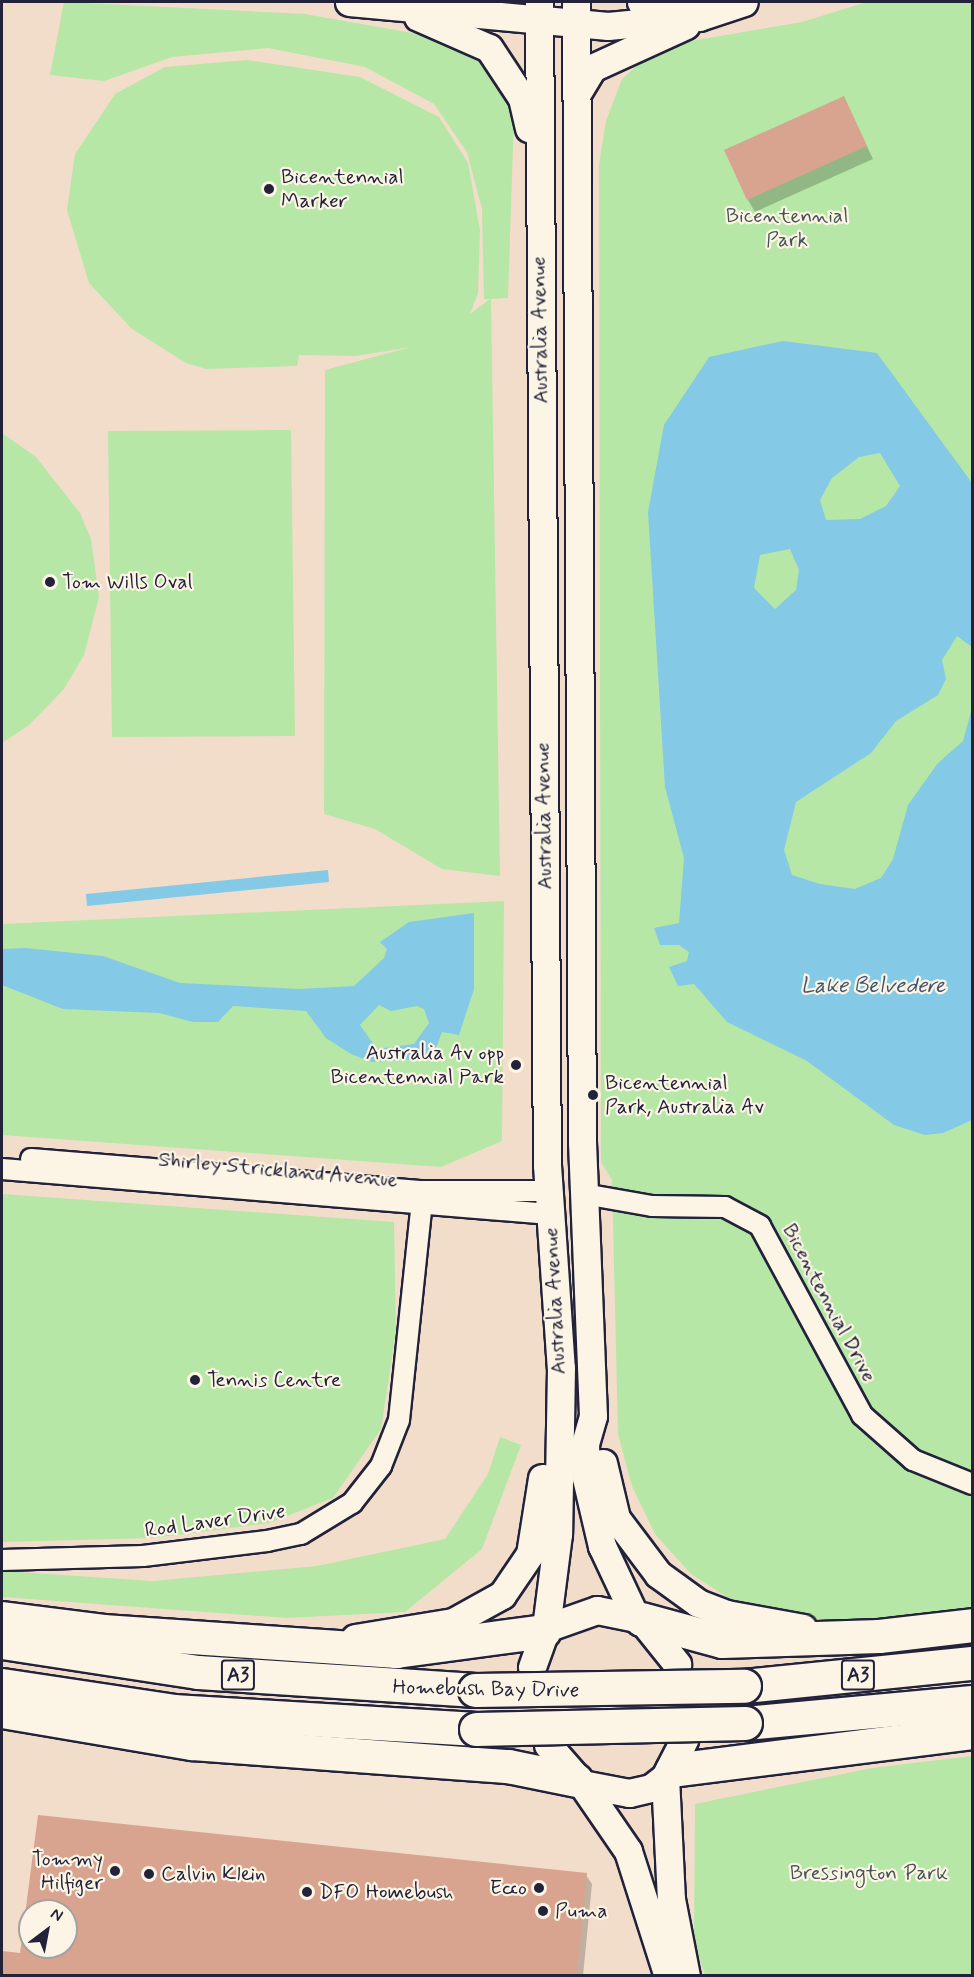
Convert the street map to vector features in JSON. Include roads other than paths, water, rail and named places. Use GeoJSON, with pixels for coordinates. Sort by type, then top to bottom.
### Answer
{"type":"FeatureCollection","features":[{"type":"Feature","properties":{"kind":"highway"},"geometry":{"type":"LineString","coordinates":[[638,1617],[722,1641],[879,1636],[972,1625]]}},
{"type":"Feature","properties":{"kind":"highway"},"geometry":{"type":"LineString","coordinates":[[2,1618],[301,1645],[420,1650],[545,1630]]}},
{"type":"Feature","properties":{"kind":"highway","name":"Homebush Bay Drive"},"geometry":{"type":"LineString","coordinates":[[2,1642],[198,1672],[475,1690],[744,1686],[972,1663]]}},
{"type":"Feature","properties":{"kind":"highway","name":"Homebush Bay Drive"},"geometry":{"type":"LineString","coordinates":[[2,1685],[173,1711],[476,1729],[745,1723],[972,1702]]}},
{"type":"Feature","properties":{"kind":"highway"},"geometry":{"type":"LineString","coordinates":[[2,1711],[192,1743],[508,1766],[579,1782]]}},
{"type":"Feature","properties":{"kind":"highway"},"geometry":{"type":"LineString","coordinates":[[2,1732],[115,1747],[192,1743]]}},
{"type":"Feature","properties":{"kind":"highway"},"geometry":{"type":"LineString","coordinates":[[668,1773],[972,1732]]}},
{"type":"Feature","properties":{"kind":"main road"},"geometry":{"type":"LineString","coordinates":[[349,2],[576,13],[708,12]]}},
{"type":"Feature","properties":{"kind":"main road"},"geometry":{"type":"LineString","coordinates":[[641,2],[708,12]]}},
{"type":"Feature","properties":{"kind":"main road"},"geometry":{"type":"LineString","coordinates":[[576,95],[592,68],[708,12],[744,2]]}},
{"type":"Feature","properties":{"kind":"main road"},"geometry":{"type":"LineString","coordinates":[[380,4],[489,48],[522,98],[538,170]]}},
{"type":"Feature","properties":{"kind":"main road","name":"Australia Avenue"},"geometry":{"type":"LineString","coordinates":[[532,1667],[545,1630],[558,1534],[557,1327],[549,1202],[538,170],[539,11]]}},
{"type":"Feature","properties":{"kind":"main road","name":"Australia Avenue"},"geometry":{"type":"LineString","coordinates":[[576,13],[584,1194],[593,1416],[585,1444],[592,1517],[638,1617],[677,1664]]}},
{"type":"Feature","properties":{"kind":"main road"},"geometry":{"type":"LineString","coordinates":[[301,1645],[453,1622],[479,1613],[513,1581],[538,1531],[546,1363],[571,1284],[569,1202],[584,1194]]}},
{"type":"Feature","properties":{"kind":"main road"},"geometry":{"type":"LineString","coordinates":[[593,1416],[604,1438],[603,1477],[616,1518],[639,1554],[674,1587],[698,1603],[742,1619],[879,1636]]}},
{"type":"Feature","properties":{"kind":"main road"},"geometry":{"type":"LineString","coordinates":[[545,1630],[587,1611],[638,1617]]}},
{"type":"Feature","properties":{"kind":"main road"},"geometry":{"type":"LineString","coordinates":[[579,1782],[629,1793],[651,1788],[668,1773],[684,1740]]}},
{"type":"Feature","properties":{"kind":"main road"},"geometry":{"type":"LineString","coordinates":[[548,1745],[579,1782],[628,1851],[668,1976]]}},
{"type":"Feature","properties":{"kind":"main road"},"geometry":{"type":"LineString","coordinates":[[668,1773],[671,1899],[686,1976]]}},
{"type":"Feature","properties":{"kind":"street","name":"Shirley Strickland Avenue"},"geometry":{"type":"LineString","coordinates":[[2,1158],[423,1198]]}},
{"type":"Feature","properties":{"kind":"street","name":"Shirley Strickland Avenue"},"geometry":{"type":"LineString","coordinates":[[2,1169],[423,1198],[549,1202]]}},
{"type":"Feature","properties":{"kind":"street","name":"Bicentennial Drive"},"geometry":{"type":"LineString","coordinates":[[584,1194],[652,1206],[726,1208],[760,1226],[862,1414],[913,1460],[972,1484]]}},
{"type":"Feature","properties":{"kind":"street","name":"Rod Laver Drive"},"geometry":{"type":"LineString","coordinates":[[2,1560],[143,1556],[267,1541],[300,1534],[352,1503],[381,1466],[399,1420],[423,1198]]}},
{"type":"Feature","properties":{"kind":"water","name":"Lake Belvedere"},"geometry":{"type":"Polygon","coordinates":[[[783,341],[877,353],[972,483],[972,647],[957,636],[942,660],[946,679],[938,695],[896,721],[871,753],[796,802],[784,850],[792,875],[820,884],[855,889],[881,878],[893,859],[908,805],[938,763],[963,741],[972,708],[972,1120],[943,1133],[925,1135],[894,1125],[807,1061],[727,1022],[694,984],[678,986],[669,967],[687,961],[689,952],[679,945],[660,945],[654,928],[679,923],[684,858],[665,787],[648,512],[664,425],[709,357],[783,341]],[[880,453],[859,457],[832,478],[820,500],[826,520],[860,519],[886,506],[900,486],[880,453]],[[790,549],[760,555],[754,588],[775,609],[796,590],[799,570],[790,549]]]}},
{"type":"Feature","properties":{"kind":"water"},"geometry":{"type":"Polygon","coordinates":[[[328,870],[329,882],[87,906],[86,894],[328,870]]]}},
{"type":"Feature","properties":{"kind":"water"},"geometry":{"type":"Polygon","coordinates":[[[474,913],[474,989],[459,1035],[442,1032],[436,1048],[420,1059],[372,1062],[351,1054],[326,1038],[306,1011],[233,1006],[218,1022],[193,1022],[159,1013],[63,1009],[2,985],[2,949],[26,948],[103,956],[180,983],[299,989],[354,986],[384,958],[387,949],[380,942],[409,922],[474,913]],[[379,1005],[360,1025],[377,1049],[414,1044],[429,1023],[424,1009],[417,1006],[391,1011],[379,1005]]]}},
{"type":"Feature","properties":{"kind":"place","name":"Bicentennial Marker"},"geometry":{"type":"Point","coordinates":[269,189]}},
{"type":"Feature","properties":{"kind":"place","name":"Tom Wills Oval"},"geometry":{"type":"Point","coordinates":[50,582]}},
{"type":"Feature","properties":{"kind":"place","name":"Australia Av opp Bicentennial Park"},"geometry":{"type":"Point","coordinates":[516,1065]}},
{"type":"Feature","properties":{"kind":"place","name":"Bicentennial Park, Australia Av"},"geometry":{"type":"Point","coordinates":[593,1095]}},
{"type":"Feature","properties":{"kind":"place","name":"Tennis Centre"},"geometry":{"type":"Point","coordinates":[195,1380]}},
{"type":"Feature","properties":{"kind":"place","name":"Tommy Hilfiger"},"geometry":{"type":"Point","coordinates":[115,1871]}},
{"type":"Feature","properties":{"kind":"place","name":"Calvin Klein"},"geometry":{"type":"Point","coordinates":[149,1874]}},
{"type":"Feature","properties":{"kind":"place","name":"Ecco"},"geometry":{"type":"Point","coordinates":[539,1888]}},
{"type":"Feature","properties":{"kind":"place","name":"DFO Homebush"},"geometry":{"type":"Point","coordinates":[307,1892]}},
{"type":"Feature","properties":{"kind":"place","name":"Puma"},"geometry":{"type":"Point","coordinates":[543,1911]}},
{"type":"Feature","properties":{"kind":"park label","name":"Bicentennial Park"},"geometry":{"type":"Point","coordinates":[787,228]}},
{"type":"Feature","properties":{"kind":"park label","name":"Bressington Park"},"geometry":{"type":"Point","coordinates":[869,1873]}}]}
